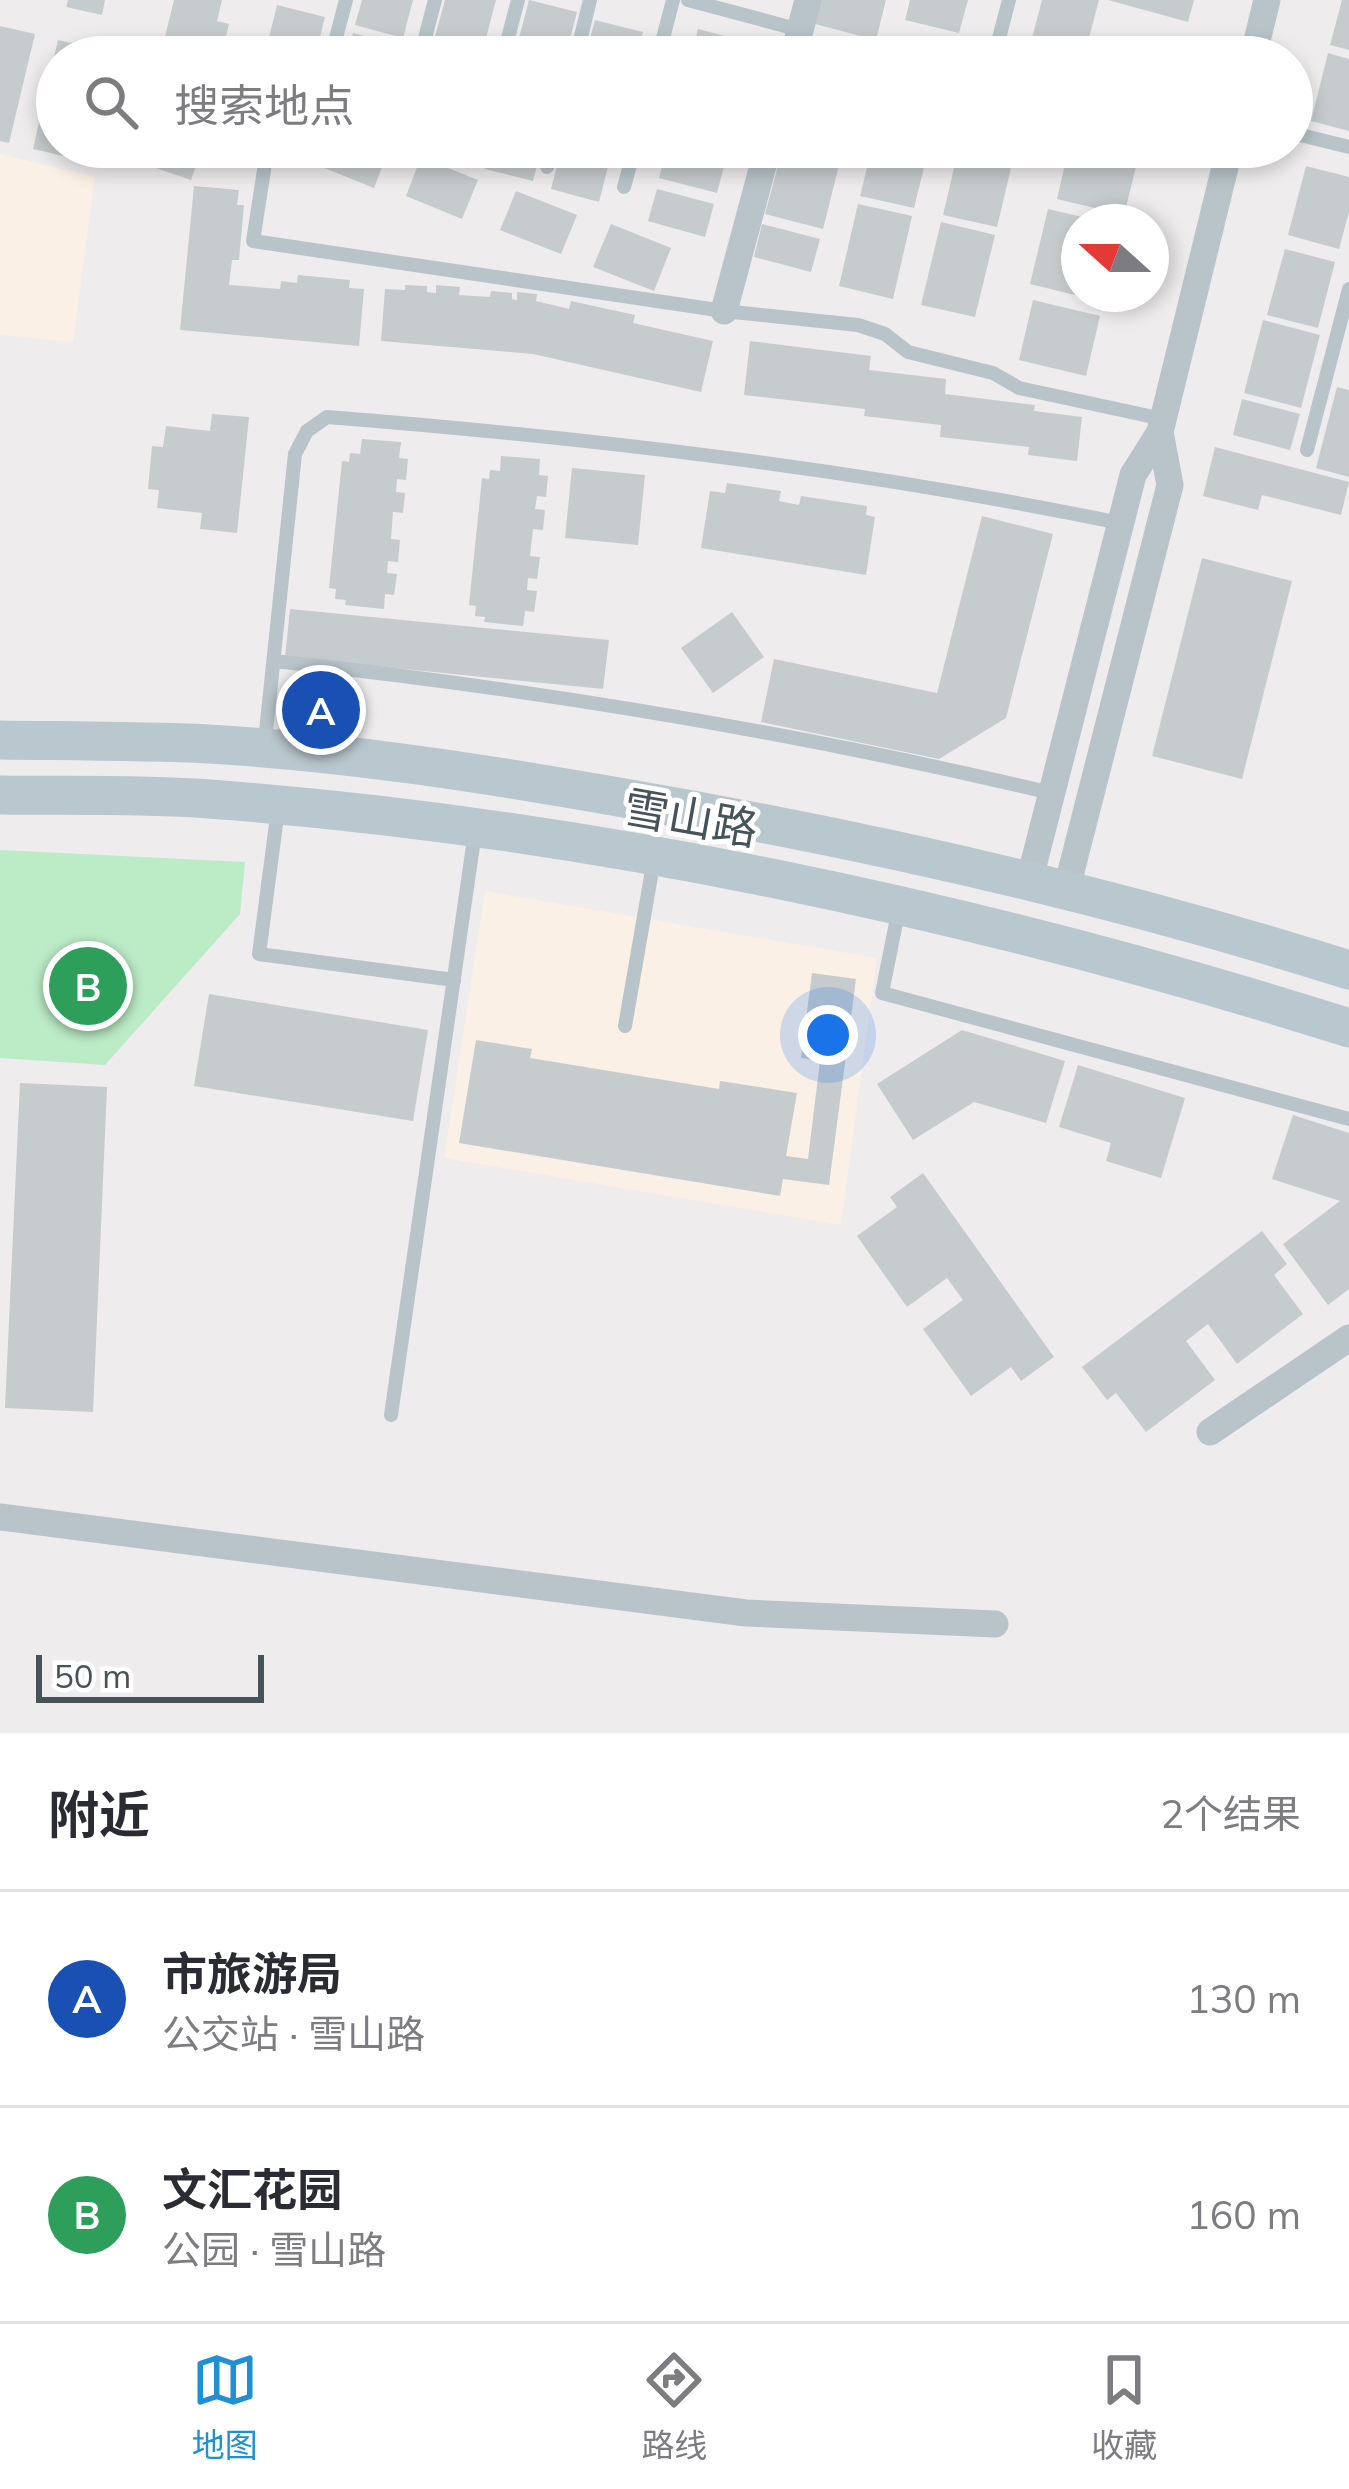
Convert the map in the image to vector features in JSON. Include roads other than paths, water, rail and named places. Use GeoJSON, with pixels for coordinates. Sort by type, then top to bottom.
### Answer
{"type":"FeatureCollection","features":[{"type":"Feature","properties":{"kind":"main road","name":"雪山路"},"geometry":{"type":"LineString","coordinates":[[0,740],[210,744],[448,770],[628,798],[828,836],[1048,886],[1349,970]]}},
{"type":"Feature","properties":{"kind":"main road","name":"雪山路"},"geometry":{"type":"LineString","coordinates":[[0,794],[206,799],[278,806],[475,830],[654,859],[898,908],[1159,972],[1349,1028]]}},
{"type":"Feature","properties":{"kind":"street"},"geometry":{"type":"LineString","coordinates":[[798,36],[808,0]]}},
{"type":"Feature","properties":{"kind":"street"},"geometry":{"type":"LineString","coordinates":[[1258,36],[1267,0]]}},
{"type":"Feature","properties":{"kind":"street"},"geometry":{"type":"LineString","coordinates":[[724,311],[763,168]]}},
{"type":"Feature","properties":{"kind":"street"},"geometry":{"type":"LineString","coordinates":[[1048,886],[1052,793],[1133,475],[1162,426],[1226,168]]}},
{"type":"Feature","properties":{"kind":"street"},"geometry":{"type":"LineString","coordinates":[[1048,886],[1170,485],[1162,426]]}},
{"type":"Feature","properties":{"kind":"street"},"geometry":{"type":"LineString","coordinates":[[1210,1432],[1349,1338]]}},
{"type":"Feature","properties":{"kind":"street"},"geometry":{"type":"LineString","coordinates":[[0,1517],[746,1613],[995,1624]]}},
{"type":"Feature","properties":{"kind":"lane"},"geometry":{"type":"LineString","coordinates":[[337,36],[346,0]]}},
{"type":"Feature","properties":{"kind":"lane"},"geometry":{"type":"LineString","coordinates":[[426,36],[435,0]]}},
{"type":"Feature","properties":{"kind":"lane"},"geometry":{"type":"LineString","coordinates":[[509,36],[518,0]]}},
{"type":"Feature","properties":{"kind":"lane"},"geometry":{"type":"LineString","coordinates":[[581,36],[590,0]]}},
{"type":"Feature","properties":{"kind":"lane"},"geometry":{"type":"LineString","coordinates":[[664,36],[673,0]]}},
{"type":"Feature","properties":{"kind":"lane"},"geometry":{"type":"LineString","coordinates":[[688,0],[776,36]]}},
{"type":"Feature","properties":{"kind":"lane"},"geometry":{"type":"LineString","coordinates":[[1000,36],[1009,0]]}},
{"type":"Feature","properties":{"kind":"lane"},"geometry":{"type":"LineString","coordinates":[[1313,139],[1349,148]]}},
{"type":"Feature","properties":{"kind":"lane"},"geometry":{"type":"LineString","coordinates":[[264,168],[253,242],[872,328],[908,352],[1162,426]]}},
{"type":"Feature","properties":{"kind":"lane"},"geometry":{"type":"LineString","coordinates":[[624,187],[629,168]]}},
{"type":"Feature","properties":{"kind":"lane"},"geometry":{"type":"LineString","coordinates":[[1307,450],[1349,289]]}},
{"type":"Feature","properties":{"kind":"lane"},"geometry":{"type":"LineString","coordinates":[[264,750],[295,454],[307,431],[326,417],[535,434],[780,462],[1120,523]]}},
{"type":"Feature","properties":{"kind":"lane"},"geometry":{"type":"LineString","coordinates":[[274,661],[419,676],[708,719],[1052,793]]}},
{"type":"Feature","properties":{"kind":"lane"},"geometry":{"type":"LineString","coordinates":[[278,806],[259,954],[454,980]]}},
{"type":"Feature","properties":{"kind":"lane"},"geometry":{"type":"LineString","coordinates":[[391,1415],[475,830]]}},
{"type":"Feature","properties":{"kind":"lane"},"geometry":{"type":"LineString","coordinates":[[626,1026],[654,859]]}},
{"type":"Feature","properties":{"kind":"lane"},"geometry":{"type":"LineString","coordinates":[[898,908],[882,993],[1349,1119]]}},
{"type":"Feature","properties":{"kind":"place","name":"市旅游局"},"geometry":{"type":"Point","coordinates":[321,710]}},
{"type":"Feature","properties":{"kind":"place","name":"文汇花园"},"geometry":{"type":"Point","coordinates":[88,986]}}]}
